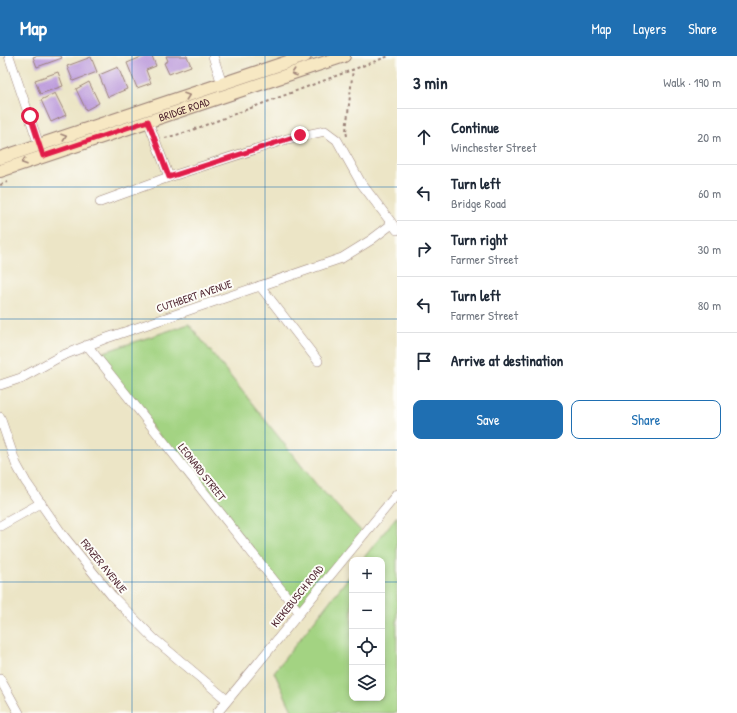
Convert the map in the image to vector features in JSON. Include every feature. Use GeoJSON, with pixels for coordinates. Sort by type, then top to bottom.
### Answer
{"type":"FeatureCollection","features":[{"type":"Feature","properties":{"kind":"main road","name":"BRIDGE ROAD"},"geometry":{"type":"LineString","coordinates":[[0,170],[41,150],[222,84],[305,56]]}},
{"type":"Feature","properties":{"kind":"main road","name":"BRIDGE ROAD"},"geometry":{"type":"LineString","coordinates":[[0,158],[41,150],[148,121],[344,56]]}},
{"type":"Feature","properties":{"kind":"main road"},"geometry":{"type":"LineString","coordinates":[[222,84],[226,96]]}},
{"type":"Feature","properties":{"kind":"street"},"geometry":{"type":"LineString","coordinates":[[9,56],[41,150]]}},
{"type":"Feature","properties":{"kind":"street"},"geometry":{"type":"LineString","coordinates":[[213,56],[222,84]]}},
{"type":"Feature","properties":{"kind":"street"},"geometry":{"type":"LineString","coordinates":[[148,121],[169,177]]}},
{"type":"Feature","properties":{"kind":"street"},"geometry":{"type":"LineString","coordinates":[[100,202],[169,177],[300,135],[325,131],[337,140],[361,183],[395,227]]}},
{"type":"Feature","properties":{"kind":"street","name":"CUTHBERT AVENUE"},"geometry":{"type":"LineString","coordinates":[[0,385],[21,378],[61,356],[87,345],[342,258],[395,227]]}},
{"type":"Feature","properties":{"kind":"street"},"geometry":{"type":"LineString","coordinates":[[260,286],[318,361]]}},
{"type":"Feature","properties":{"kind":"street","name":"LEONARD STREET"},"geometry":{"type":"LineString","coordinates":[[87,345],[299,612]]}},
{"type":"Feature","properties":{"kind":"street","name":"FRAZER AVENUE"},"geometry":{"type":"LineString","coordinates":[[0,417],[16,464],[62,534],[112,596],[134,620],[227,700]]}},
{"type":"Feature","properties":{"kind":"street","name":"KIEKEBUSCH ROAD"},"geometry":{"type":"LineString","coordinates":[[217,713],[397,494]]}},
{"type":"Feature","properties":{"kind":"street"},"geometry":{"type":"LineString","coordinates":[[0,526],[41,503]]}},
{"type":"Feature","properties":{"kind":"street"},"geometry":{"type":"LineString","coordinates":[[0,679],[19,713]]}},
{"type":"Feature","properties":{"kind":"path"},"geometry":{"type":"LineString","coordinates":[[154,140],[187,132],[389,56]]}},
{"type":"Feature","properties":{"kind":"path"},"geometry":{"type":"LineString","coordinates":[[348,142],[346,131],[353,70]]}},
{"type":"Feature","properties":{"kind":"path"},"geometry":{"type":"LineString","coordinates":[[0,185],[13,180]]}},
{"type":"Feature","properties":{"kind":"green space"},"geometry":{"type":"Polygon","coordinates":[[[189,324],[316,484],[364,534],[299,612],[95,355],[189,324]]]}},
{"type":"Feature","properties":{"kind":"green space"},"geometry":{"type":"Polygon","coordinates":[[[397,516],[397,713],[293,713],[274,672],[349,577],[349,701],[385,701],[385,557],[364,557],[397,516]]]}},
{"type":"Feature","properties":{"kind":"building"},"geometry":{"type":"Polygon","coordinates":[[[61,56],[62,58],[37,67],[33,57],[61,56]]]}},
{"type":"Feature","properties":{"kind":"building"},"geometry":{"type":"Polygon","coordinates":[[[144,56],[152,56],[156,66],[146,70],[151,83],[137,88],[127,63],[144,56]]]}},
{"type":"Feature","properties":{"kind":"building"},"geometry":{"type":"Polygon","coordinates":[[[166,56],[187,56],[191,66],[169,74],[164,63],[168,61],[166,56]]]}},
{"type":"Feature","properties":{"kind":"building"},"geometry":{"type":"Polygon","coordinates":[[[91,57],[97,72],[73,81],[67,66],[91,57]]]}},
{"type":"Feature","properties":{"kind":"building"},"geometry":{"type":"Polygon","coordinates":[[[118,67],[127,89],[108,97],[99,75],[118,67]]]}},
{"type":"Feature","properties":{"kind":"building"},"geometry":{"type":"Polygon","coordinates":[[[58,72],[63,86],[40,94],[35,80],[58,72]]]}},
{"type":"Feature","properties":{"kind":"building"},"geometry":{"type":"Polygon","coordinates":[[[89,82],[99,103],[86,110],[76,89],[89,82]]]}},
{"type":"Feature","properties":{"kind":"building"},"geometry":{"type":"Polygon","coordinates":[[[55,93],[66,115],[51,122],[41,100],[55,93]]]}},
{"type":"Feature","properties":{"kind":"route"},"geometry":{"type":"LineString","coordinates":[[30,116],[43,156],[148,121],[169,177],[300,135]]}}]}
